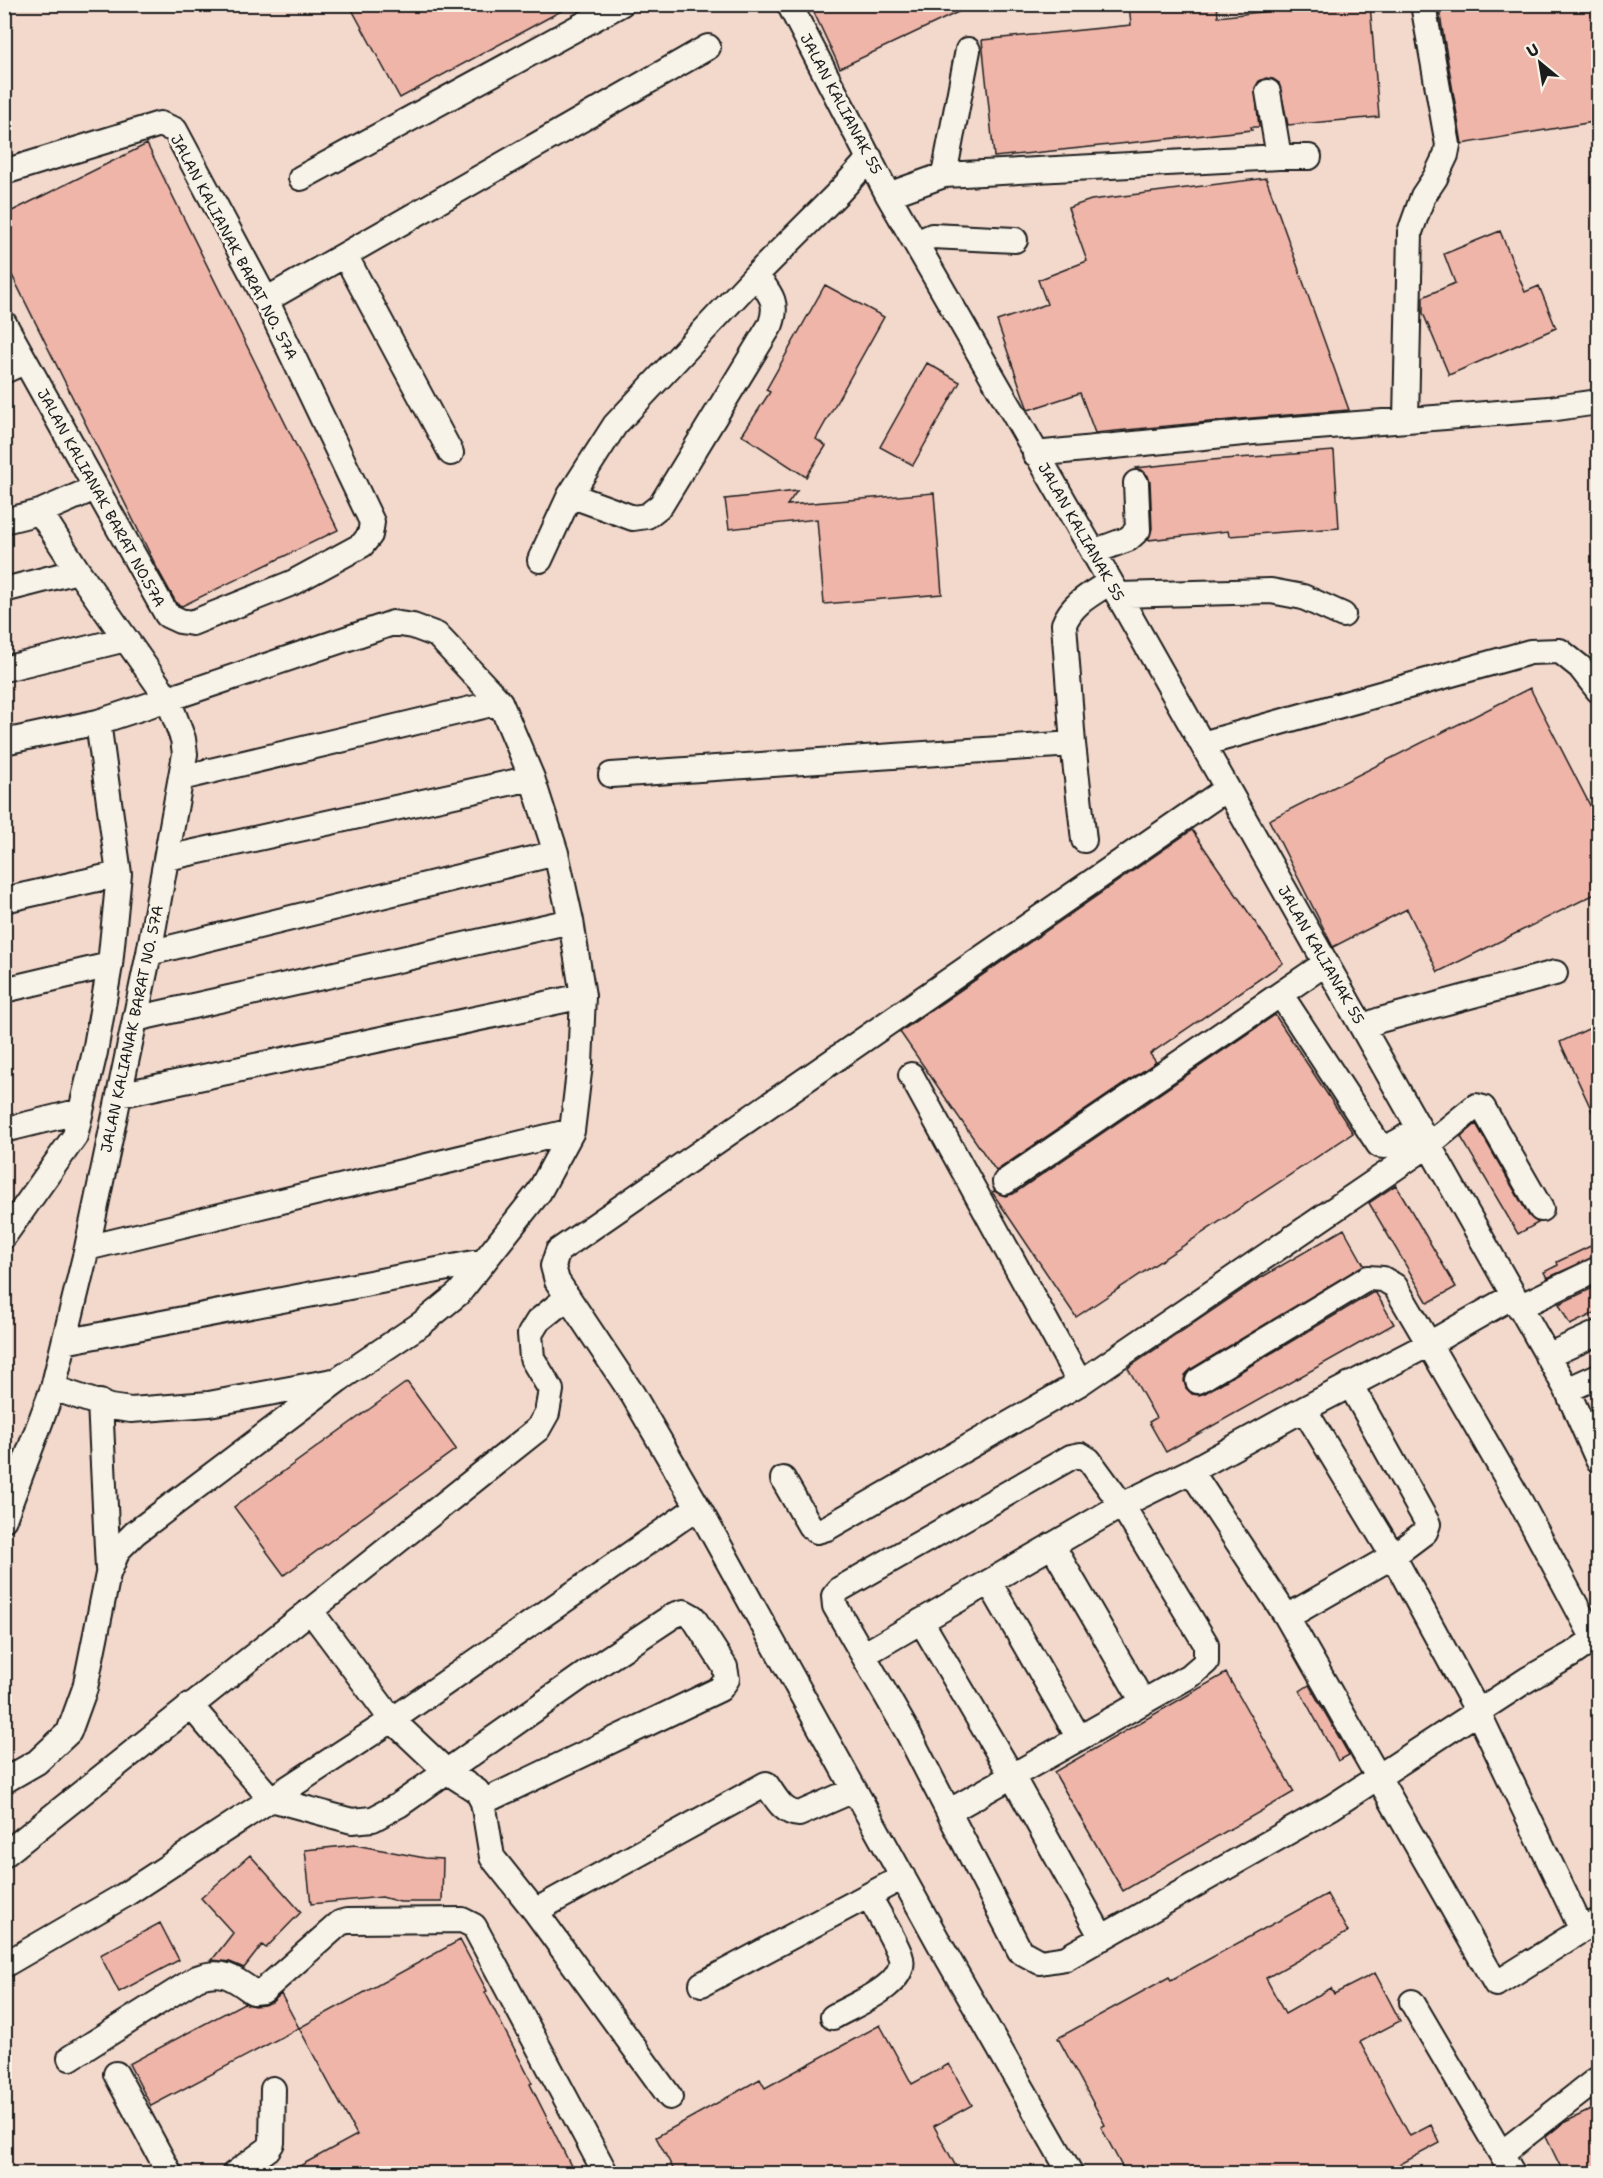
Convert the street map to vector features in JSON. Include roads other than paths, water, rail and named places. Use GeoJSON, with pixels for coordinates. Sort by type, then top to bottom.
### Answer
{"type":"FeatureCollection","features":[{"type":"Feature","properties":{"kind":"lane"},"geometry":{"type":"LineString","coordinates":[[301,178],[621,4]]}},
{"type":"Feature","properties":{"kind":"lane","name":"JALAN KALIANAK 55"},"geometry":{"type":"LineString","coordinates":[[789,4],[888,195],[1114,588],[1567,1390],[1599,1460]]}},
{"type":"Feature","properties":{"kind":"lane"},"geometry":{"type":"LineString","coordinates":[[1406,420],[1410,232],[1423,196],[1446,156],[1448,145],[1423,4]]}},
{"type":"Feature","properties":{"kind":"lane"},"geometry":{"type":"LineString","coordinates":[[266,300],[708,47]]}},
{"type":"Feature","properties":{"kind":"lane"},"geometry":{"type":"LineString","coordinates":[[944,176],[968,50]]}},
{"type":"Feature","properties":{"kind":"lane"},"geometry":{"type":"LineString","coordinates":[[1268,92],[1279,157]]}},
{"type":"Feature","properties":{"kind":"lane","name":"JALAN KALIANAK BARAT NO. 57A"},"geometry":{"type":"LineString","coordinates":[[4,172],[160,124],[175,130],[266,300],[372,522]]}},
{"type":"Feature","properties":{"kind":"lane"},"geometry":{"type":"LineString","coordinates":[[888,195],[944,176],[1309,157]]}},
{"type":"Feature","properties":{"kind":"lane"},"geometry":{"type":"LineString","coordinates":[[540,560],[570,495],[615,425],[870,158]]}},
{"type":"Feature","properties":{"kind":"lane"},"geometry":{"type":"LineString","coordinates":[[916,243],[932,236],[1015,240]]}},
{"type":"Feature","properties":{"kind":"lane"},"geometry":{"type":"LineString","coordinates":[[345,255],[451,453]]}},
{"type":"Feature","properties":{"kind":"lane"},"geometry":{"type":"LineString","coordinates":[[570,495],[633,518],[647,516],[660,505],[771,324],[775,312],[774,301],[756,275]]}},
{"type":"Feature","properties":{"kind":"lane"},"geometry":{"type":"LineString","coordinates":[[4,323],[14,367]]}},
{"type":"Feature","properties":{"kind":"lane","name":"JALAN KALIANAK BARAT NO.57A"},"geometry":{"type":"LineString","coordinates":[[14,367],[95,488],[167,615],[180,621],[192,623],[292,584],[362,545],[370,535],[372,522]]}},
{"type":"Feature","properties":{"kind":"lane","name":"JALAN KALIANAK 55"},"geometry":{"type":"LineString","coordinates":[[1035,454],[1242,433],[1549,409],[1599,402]]}},
{"type":"Feature","properties":{"kind":"lane"},"geometry":{"type":"LineString","coordinates":[[1093,552],[1128,539],[1138,530],[1136,483]]}},
{"type":"Feature","properties":{"kind":"lane"},"geometry":{"type":"LineString","coordinates":[[4,521],[40,512],[95,488]]}},
{"type":"Feature","properties":{"kind":"lane","name":"JALAN KALIANAK BARAT NO. 57A"},"geometry":{"type":"LineString","coordinates":[[4,1519],[53,1388],[87,1248],[149,953],[185,754],[183,739],[168,699],[78,571],[40,512]]}},
{"type":"Feature","properties":{"kind":"lane"},"geometry":{"type":"LineString","coordinates":[[4,590],[78,571]]}},
{"type":"Feature","properties":{"kind":"lane"},"geometry":{"type":"LineString","coordinates":[[1084,840],[1073,744],[1064,624],[1068,614],[1078,602],[1114,588],[1271,591],[1303,597],[1343,615]]}},
{"type":"Feature","properties":{"kind":"lane"},"geometry":{"type":"LineString","coordinates":[[4,742],[98,722],[393,623],[413,626],[437,635],[500,702],[532,778],[556,853],[571,921],[583,996],[580,1064],[572,1131],[539,1192],[459,1293],[421,1324],[338,1380],[135,1533],[118,1550],[108,1574],[85,1688],[69,1732],[37,1762],[4,1781]]}},
{"type":"Feature","properties":{"kind":"lane"},"geometry":{"type":"LineString","coordinates":[[4,669],[126,639]]}},
{"type":"Feature","properties":{"kind":"lane"},"geometry":{"type":"LineString","coordinates":[[1202,744],[1530,652],[1560,651],[1580,667],[1599,690]]}},
{"type":"Feature","properties":{"kind":"lane"},"geometry":{"type":"LineString","coordinates":[[181,778],[500,702]]}},
{"type":"Feature","properties":{"kind":"lane"},"geometry":{"type":"LineString","coordinates":[[4,1236],[75,1136],[95,1052],[110,965],[119,874],[98,722]]}},
{"type":"Feature","properties":{"kind":"lane"},"geometry":{"type":"LineString","coordinates":[[611,775],[1073,744]]}},
{"type":"Feature","properties":{"kind":"lane"},"geometry":{"type":"LineString","coordinates":[[167,858],[532,778]]}},
{"type":"Feature","properties":{"kind":"lane"},"geometry":{"type":"LineString","coordinates":[[1071,2174],[698,1508],[633,1395],[557,1281],[553,1266],[558,1251],[1226,789]]}},
{"type":"Feature","properties":{"kind":"lane"},"geometry":{"type":"LineString","coordinates":[[149,953],[556,853]]}},
{"type":"Feature","properties":{"kind":"lane"},"geometry":{"type":"LineString","coordinates":[[4,900],[119,874]]}},
{"type":"Feature","properties":{"kind":"lane"},"geometry":{"type":"LineString","coordinates":[[135,1019],[571,921]]}},
{"type":"Feature","properties":{"kind":"lane"},"geometry":{"type":"LineString","coordinates":[[1005,1182],[1326,963]]}},
{"type":"Feature","properties":{"kind":"lane"},"geometry":{"type":"LineString","coordinates":[[4,990],[110,965]]}},
{"type":"Feature","properties":{"kind":"lane"},"geometry":{"type":"LineString","coordinates":[[1362,1027],[1380,1020],[1555,974]]}},
{"type":"Feature","properties":{"kind":"lane"},"geometry":{"type":"LineString","coordinates":[[1281,995],[1379,1144],[1384,1147],[1447,1128],[1480,1105],[1541,1209]]}},
{"type":"Feature","properties":{"kind":"lane"},"geometry":{"type":"LineString","coordinates":[[119,1095],[583,996]]}},
{"type":"Feature","properties":{"kind":"lane"},"geometry":{"type":"LineString","coordinates":[[910,1074],[1080,1383]]}},
{"type":"Feature","properties":{"kind":"lane"},"geometry":{"type":"LineString","coordinates":[[4,1130],[81,1112]]}},
{"type":"Feature","properties":{"kind":"lane"},"geometry":{"type":"LineString","coordinates":[[87,1248],[572,1131]]}},
{"type":"Feature","properties":{"kind":"lane"},"geometry":{"type":"LineString","coordinates":[[783,1479],[810,1526],[817,1531],[827,1528],[1080,1383],[1423,1137]]}},
{"type":"Feature","properties":{"kind":"lane"},"geometry":{"type":"LineString","coordinates":[[64,1342],[484,1261]]}},
{"type":"Feature","properties":{"kind":"lane"},"geometry":{"type":"LineString","coordinates":[[863,1655],[1122,1505],[1191,1471],[1350,1384],[1516,1302],[1599,1269]]}},
{"type":"Feature","properties":{"kind":"lane"},"geometry":{"type":"LineString","coordinates":[[950,1811],[1191,1675],[1206,1662],[1206,1644],[1122,1505],[1089,1460],[1081,1455],[1071,1457],[840,1589],[834,1596],[835,1606],[950,1811],[1020,1951],[1040,1962],[1066,1958],[1332,1807],[1478,1712],[1597,1640],[1520,1501],[1395,1286],[1383,1279],[1368,1278],[1198,1381]]}},
{"type":"Feature","properties":{"kind":"lane"},"geometry":{"type":"LineString","coordinates":[[4,1855],[538,1429],[547,1413],[551,1389],[532,1358],[530,1334],[538,1321],[568,1297]]}},
{"type":"Feature","properties":{"kind":"lane"},"geometry":{"type":"LineString","coordinates":[[1547,1356],[1599,1333]]}},
{"type":"Feature","properties":{"kind":"lane"},"geometry":{"type":"LineString","coordinates":[[1567,1390],[1599,1376]]}},
{"type":"Feature","properties":{"kind":"lane"},"geometry":{"type":"LineString","coordinates":[[53,1388],[110,1407],[131,1410],[209,1404],[338,1380]]}},
{"type":"Feature","properties":{"kind":"lane"},"geometry":{"type":"LineString","coordinates":[[1287,1617],[1393,1556],[1425,1533],[1428,1524],[1350,1384]]}},
{"type":"Feature","properties":{"kind":"lane"},"geometry":{"type":"LineString","coordinates":[[100,1402],[108,1574]]}},
{"type":"Feature","properties":{"kind":"lane"},"geometry":{"type":"LineString","coordinates":[[1191,1471],[1287,1617],[1496,1984],[1590,1926],[1393,1556],[1304,1409]]}},
{"type":"Feature","properties":{"kind":"lane"},"geometry":{"type":"LineString","coordinates":[[8,1956],[123,1896],[392,1720],[698,1508]]}},
{"type":"Feature","properties":{"kind":"lane"},"geometry":{"type":"LineString","coordinates":[[1052,1545],[1143,1702]]}},
{"type":"Feature","properties":{"kind":"lane"},"geometry":{"type":"LineString","coordinates":[[988,1582],[1079,1738]]}},
{"type":"Feature","properties":{"kind":"lane"},"geometry":{"type":"LineString","coordinates":[[310,1610],[392,1720],[446,1771],[477,1791],[483,1802],[492,1857],[535,1911],[670,2097]]}},
{"type":"Feature","properties":{"kind":"lane"},"geometry":{"type":"LineString","coordinates":[[190,1706],[271,1799],[352,1821],[373,1819],[399,1805],[585,1674],[674,1615],[684,1612],[693,1617],[725,1667],[727,1679],[720,1689],[483,1802]]}},
{"type":"Feature","properties":{"kind":"lane"},"geometry":{"type":"LineString","coordinates":[[921,1621],[1012,1776],[1102,1938]]}},
{"type":"Feature","properties":{"kind":"lane"},"geometry":{"type":"LineString","coordinates":[[535,1911],[766,1784],[783,1808],[790,1813],[799,1814],[855,1790]]}},
{"type":"Feature","properties":{"kind":"lane"},"geometry":{"type":"LineString","coordinates":[[702,1984],[903,1877]]}},
{"type":"Feature","properties":{"kind":"lane"},"geometry":{"type":"LineString","coordinates":[[833,2017],[892,1983],[900,1971],[901,1957],[869,1896]]}},
{"type":"Feature","properties":{"kind":"lane"},"geometry":{"type":"LineString","coordinates":[[70,2058],[204,1976],[226,1975],[253,1992],[264,1991],[339,1923],[347,1920],[462,1920],[474,1926],[606,2174]]}},
{"type":"Feature","properties":{"kind":"lane"},"geometry":{"type":"LineString","coordinates":[[1412,2002],[1508,2163],[1596,2080]]}},
{"type":"Feature","properties":{"kind":"lane"},"geometry":{"type":"LineString","coordinates":[[116,2074],[170,2174]]}},
{"type":"Feature","properties":{"kind":"lane"},"geometry":{"type":"LineString","coordinates":[[234,2174],[268,2149],[272,2143],[273,2089]]}}]}
